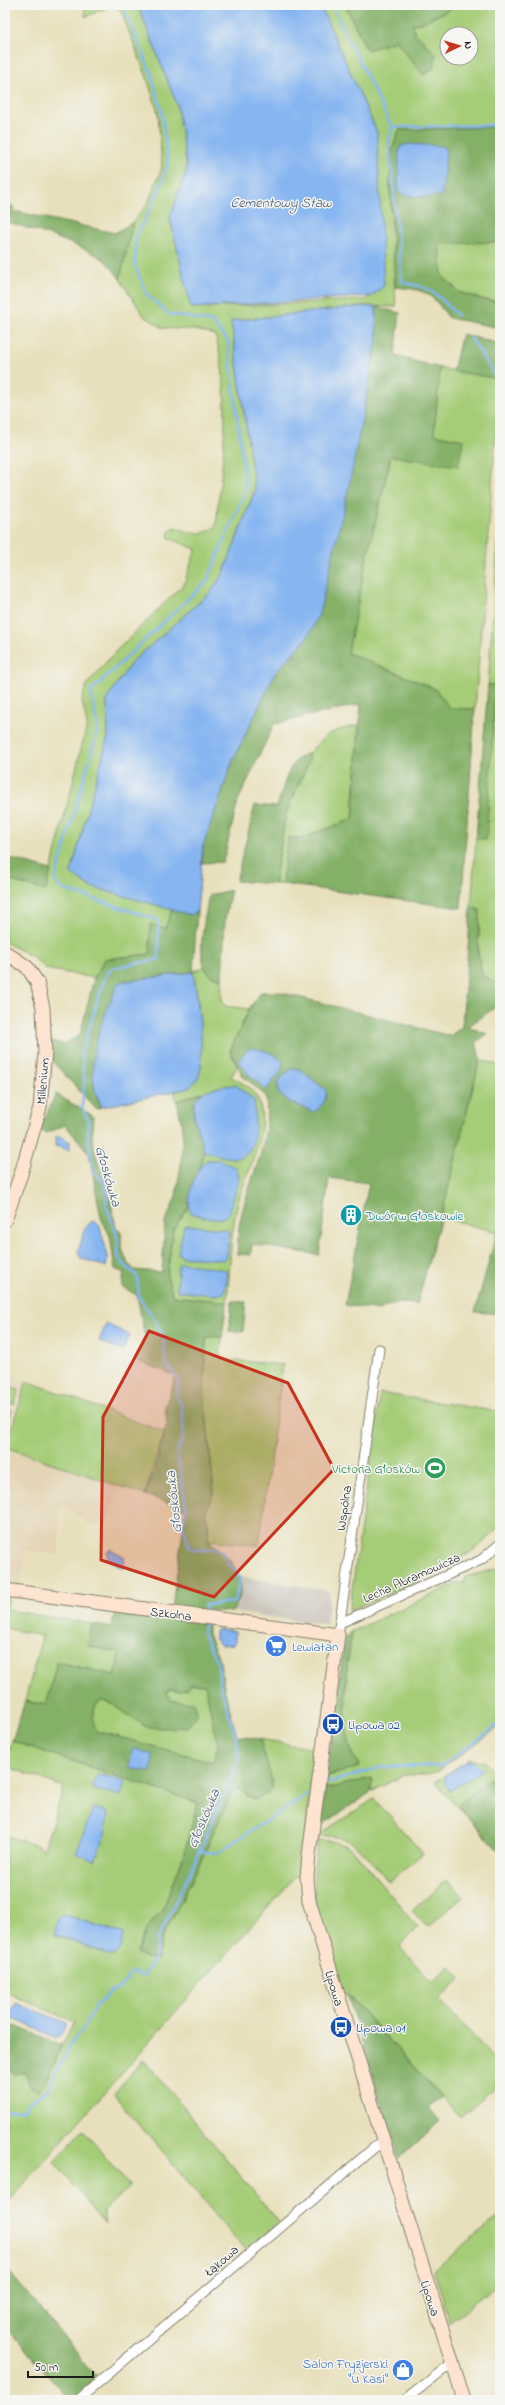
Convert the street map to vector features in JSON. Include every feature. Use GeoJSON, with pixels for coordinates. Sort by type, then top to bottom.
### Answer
{"type":"FeatureCollection","features":[{"type":"Feature","properties":{"kind":"street","name":"Millenium"},"geometry":{"type":"LineString","coordinates":[[5,952],[27,967],[37,982],[43,1008],[45,1053],[40,1107],[21,1174],[5,1220]]}},
{"type":"Feature","properties":{"kind":"street","name":"Wspólna"},"geometry":{"type":"LineString","coordinates":[[339,1629],[379,1349]]}},
{"type":"Feature","properties":{"kind":"street","name":"Lecha Abramowicza"},"geometry":{"type":"LineString","coordinates":[[339,1629],[481,1560],[500,1544]]}},
{"type":"Feature","properties":{"kind":"street","name":"Szkolna"},"geometry":{"type":"LineString","coordinates":[[5,1590],[195,1616],[339,1629]]}},
{"type":"Feature","properties":{"kind":"street","name":"Lipowa"},"geometry":{"type":"LineString","coordinates":[[339,1629],[307,1877],[309,1901],[382,2141],[464,2400]]}},
{"type":"Feature","properties":{"kind":"street","name":"Łąkowa"},"geometry":{"type":"LineString","coordinates":[[78,2400],[382,2141]]}},
{"type":"Feature","properties":{"kind":"street"},"geometry":{"type":"LineString","coordinates":[[405,2400],[452,2363]]}},
{"type":"Feature","properties":{"kind":"highlighted area"},"geometry":{"type":"Polygon","coordinates":[[[149,1331],[288,1383],[334,1469],[214,1597],[101,1560],[103,1417],[149,1331]]]}},
{"type":"Feature","properties":{"kind":"shaded area"},"geometry":{"type":"Polygon","coordinates":[[[5,1372],[27,1381],[5,1441],[5,1372]]]}},
{"type":"Feature","properties":{"kind":"shaded area"},"geometry":{"type":"Polygon","coordinates":[[[5,1447],[119,1486],[107,1524],[91,1525],[60,1503],[59,1555],[26,1550],[19,1587],[5,1583],[5,1447]]]}},
{"type":"Feature","properties":{"kind":"shaded area"},"geometry":{"type":"Polygon","coordinates":[[[241,1577],[330,1591],[326,1624],[232,1612],[239,1603],[241,1577]]]}},
{"type":"Feature","properties":{"kind":"green space"},"geometry":{"type":"Polygon","coordinates":[[[85,5],[138,5],[177,105],[187,168],[170,219],[192,308],[364,300],[372,296],[377,132],[320,5],[345,5],[367,50],[396,41],[436,54],[415,33],[412,24],[421,23],[459,5],[500,5],[500,127],[399,130],[390,186],[396,307],[364,306],[231,321],[255,490],[224,572],[211,592],[132,662],[107,699],[108,737],[71,873],[89,886],[172,909],[166,929],[150,954],[105,959],[94,978],[46,969],[33,957],[5,942],[5,879],[46,890],[87,725],[82,701],[86,686],[112,655],[184,584],[196,549],[169,538],[168,533],[173,527],[190,532],[201,533],[206,532],[216,525],[223,454],[225,406],[224,382],[215,335],[195,330],[163,328],[144,316],[120,279],[133,222],[147,205],[162,168],[158,113],[146,75],[120,9],[111,6],[85,17],[85,5]]]}},
{"type":"Feature","properties":{"kind":"green space"},"geometry":{"type":"Polygon","coordinates":[[[345,5],[459,5],[421,23],[412,24],[415,33],[436,54],[434,68],[423,75],[396,41],[367,50],[345,5]]]}},
{"type":"Feature","properties":{"kind":"green space"},"geometry":{"type":"Polygon","coordinates":[[[500,127],[500,242],[439,244],[442,275],[459,292],[485,300],[500,301],[500,328],[449,318],[437,303],[427,294],[414,289],[395,287],[390,186],[391,153],[399,130],[500,127]]]}},
{"type":"Feature","properties":{"kind":"green space"},"geometry":{"type":"Polygon","coordinates":[[[5,204],[13,206],[13,211],[115,233],[133,222],[120,279],[104,260],[84,249],[41,232],[5,222],[5,204]]]}},
{"type":"Feature","properties":{"kind":"green space"},"geometry":{"type":"Polygon","coordinates":[[[500,242],[500,301],[485,300],[459,292],[442,275],[439,243],[500,242]]]}},
{"type":"Feature","properties":{"kind":"green space"},"geometry":{"type":"Polygon","coordinates":[[[376,307],[400,313],[395,356],[440,368],[434,434],[464,440],[458,466],[391,456],[367,557],[348,653],[434,688],[450,708],[475,709],[461,908],[282,884],[288,838],[302,838],[353,819],[361,704],[274,724],[238,801],[223,862],[202,863],[203,846],[233,760],[275,673],[307,638],[377,339],[376,307]]]}},
{"type":"Feature","properties":{"kind":"green space"},"geometry":{"type":"Polygon","coordinates":[[[462,334],[500,344],[500,379],[453,371],[462,334]]]}},
{"type":"Feature","properties":{"kind":"green space"},"geometry":{"type":"Polygon","coordinates":[[[440,368],[500,379],[475,709],[450,708],[434,688],[347,653],[367,557],[391,455],[434,434],[440,368]]]}},
{"type":"Feature","properties":{"kind":"green space"},"geometry":{"type":"Polygon","coordinates":[[[500,509],[500,985],[482,975],[478,952],[480,910],[471,907],[476,838],[486,839],[495,685],[488,685],[500,509]]]}},
{"type":"Feature","properties":{"kind":"green space"},"geometry":{"type":"Polygon","coordinates":[[[488,685],[496,685],[486,840],[476,838],[488,685]]]}},
{"type":"Feature","properties":{"kind":"green space"},"geometry":{"type":"Polygon","coordinates":[[[359,725],[353,819],[302,838],[288,838],[282,884],[274,884],[286,814],[309,759],[308,754],[320,741],[330,734],[342,729],[359,725]]]}},
{"type":"Feature","properties":{"kind":"green space"},"geometry":{"type":"Polygon","coordinates":[[[308,754],[310,759],[286,814],[274,884],[236,881],[255,805],[277,807],[291,767],[301,756],[308,754]]]}},
{"type":"Feature","properties":{"kind":"green space"},"geometry":{"type":"Polygon","coordinates":[[[5,857],[51,870],[46,891],[5,879],[5,857]]]}},
{"type":"Feature","properties":{"kind":"green space"},"geometry":{"type":"Polygon","coordinates":[[[231,890],[225,919],[222,979],[210,975],[205,968],[202,936],[209,895],[231,890]]]}},
{"type":"Feature","properties":{"kind":"green space"},"geometry":{"type":"Polygon","coordinates":[[[471,907],[480,910],[478,952],[482,975],[500,985],[500,1004],[467,1027],[488,1034],[476,1042],[480,1059],[441,1217],[417,1304],[393,1304],[380,1310],[345,1305],[369,1183],[329,1178],[319,1255],[252,1244],[251,1255],[237,1254],[240,1221],[263,1146],[267,1114],[266,1096],[243,1076],[230,1051],[249,1009],[261,992],[279,992],[450,1036],[462,1027],[471,907]]]}},
{"type":"Feature","properties":{"kind":"green space"},"geometry":{"type":"Polygon","coordinates":[[[172,909],[191,915],[197,911],[193,972],[119,982],[106,1012],[96,1044],[93,1061],[93,1077],[96,1092],[102,1107],[96,1109],[52,1061],[49,1041],[64,1044],[80,1035],[94,978],[105,959],[150,954],[150,924],[165,929],[172,909]]]}},
{"type":"Feature","properties":{"kind":"green space"},"geometry":{"type":"Polygon","coordinates":[[[205,966],[210,974],[222,979],[222,999],[225,1006],[249,1009],[230,1051],[237,1067],[231,1077],[242,1083],[254,1093],[261,1109],[262,1121],[254,1158],[237,1207],[232,1242],[227,1302],[173,1296],[167,1276],[173,1230],[178,1221],[194,1118],[193,1105],[201,1092],[177,1101],[174,1092],[189,1088],[201,1066],[198,999],[193,972],[205,966]]]}},
{"type":"Feature","properties":{"kind":"green space"},"geometry":{"type":"Polygon","coordinates":[[[480,1059],[500,1066],[500,1233],[441,1217],[480,1059]]]}},
{"type":"Feature","properties":{"kind":"green space"},"geometry":{"type":"Polygon","coordinates":[[[202,1092],[193,1105],[194,1118],[204,1151],[189,1206],[173,1230],[167,1276],[173,1296],[227,1302],[222,1337],[206,1337],[204,1392],[214,1492],[205,1513],[208,1523],[208,1540],[232,1563],[240,1581],[238,1601],[232,1612],[172,1607],[186,1509],[145,1495],[155,1469],[167,1423],[165,1407],[176,1376],[135,1360],[145,1337],[137,1295],[122,1287],[124,1273],[115,1269],[110,1236],[101,1218],[89,1153],[65,1125],[47,1133],[39,1130],[56,1094],[93,1116],[92,1137],[95,1152],[110,1198],[116,1228],[121,1232],[121,1243],[125,1257],[134,1270],[162,1272],[165,1223],[176,1196],[181,1164],[183,1130],[177,1101],[202,1092]]]}},
{"type":"Feature","properties":{"kind":"green space"},"geometry":{"type":"Polygon","coordinates":[[[497,1232],[500,1233],[500,1314],[475,1312],[497,1232]]]}},
{"type":"Feature","properties":{"kind":"green space"},"geometry":{"type":"Polygon","coordinates":[[[232,1301],[246,1302],[243,1332],[229,1331],[232,1301]]]}},
{"type":"Feature","properties":{"kind":"green space"},"geometry":{"type":"Polygon","coordinates":[[[206,1336],[222,1337],[220,1359],[283,1365],[259,1545],[208,1540],[208,1523],[205,1513],[214,1492],[204,1392],[206,1336]]]}},
{"type":"Feature","properties":{"kind":"green space"},"geometry":{"type":"Polygon","coordinates":[[[27,1381],[164,1432],[145,1495],[5,1447],[27,1381]]]}},
{"type":"Feature","properties":{"kind":"green space"},"geometry":{"type":"Polygon","coordinates":[[[5,1385],[19,1390],[14,1405],[5,1402],[5,1385]]]}},
{"type":"Feature","properties":{"kind":"green space","name":"Victoria Głosków"},"geometry":{"type":"Polygon","coordinates":[[[380,1393],[500,1412],[500,1524],[489,1538],[473,1551],[453,1563],[409,1585],[349,1611],[380,1393]]]}},
{"type":"Feature","properties":{"kind":"green space"},"geometry":{"type":"Polygon","coordinates":[[[5,1407],[12,1410],[5,1429],[5,1407]]]}},
{"type":"Feature","properties":{"kind":"green space"},"geometry":{"type":"Polygon","coordinates":[[[500,1568],[500,1726],[440,1770],[427,1775],[404,1775],[371,1792],[372,1778],[325,1789],[327,1776],[360,1767],[352,1754],[349,1741],[346,1710],[348,1659],[353,1631],[455,1584],[463,1583],[465,1577],[500,1568]]]}},
{"type":"Feature","properties":{"kind":"green space"},"geometry":{"type":"Polygon","coordinates":[[[5,1597],[9,1597],[7,1608],[9,1610],[92,1624],[89,1646],[120,1653],[115,1675],[57,1662],[46,1705],[25,1701],[42,1636],[5,1628],[5,1597]]]}},
{"type":"Feature","properties":{"kind":"green space"},"geometry":{"type":"Polygon","coordinates":[[[115,1611],[208,1624],[208,1634],[220,1662],[224,1688],[237,1736],[260,1739],[272,1781],[270,1792],[255,1800],[238,1789],[233,1790],[191,1882],[163,1935],[158,1959],[146,1958],[136,1953],[147,1929],[164,1907],[182,1860],[198,1803],[12,1741],[25,1701],[46,1705],[57,1662],[115,1675],[120,1653],[88,1646],[92,1624],[112,1628],[115,1611]],[[191,1684],[188,1689],[180,1691],[169,1689],[167,1694],[172,1701],[193,1702],[197,1714],[187,1727],[161,1728],[146,1726],[112,1704],[101,1701],[95,1706],[93,1720],[96,1731],[213,1762],[218,1746],[205,1685],[191,1684]]]}},
{"type":"Feature","properties":{"kind":"green space"},"geometry":{"type":"Polygon","coordinates":[[[353,1631],[346,1675],[345,1710],[346,1727],[352,1754],[360,1767],[327,1776],[345,1637],[353,1631]]]}},
{"type":"Feature","properties":{"kind":"green space"},"geometry":{"type":"Polygon","coordinates":[[[191,1684],[205,1685],[218,1746],[213,1762],[95,1731],[93,1720],[95,1706],[101,1701],[117,1707],[147,1727],[193,1702],[172,1701],[167,1694],[168,1689],[180,1691],[191,1684]]]}},
{"type":"Feature","properties":{"kind":"green space"},"geometry":{"type":"Polygon","coordinates":[[[260,1739],[314,1749],[302,1873],[294,1878],[5,2205],[5,2065],[15,2074],[62,2045],[74,2022],[5,1992],[8,1981],[5,1979],[5,1835],[44,1848],[64,1787],[5,1766],[12,1741],[198,1803],[182,1860],[164,1907],[147,1929],[136,1952],[146,1958],[157,1959],[163,1935],[191,1882],[233,1790],[238,1788],[249,1797],[272,1781],[260,1739]],[[62,1914],[58,1919],[55,1935],[109,1955],[123,1934],[62,1914]]]}},
{"type":"Feature","properties":{"kind":"green space"},"geometry":{"type":"Polygon","coordinates":[[[470,1759],[486,1763],[496,1774],[457,1806],[434,1782],[470,1759]]]}},
{"type":"Feature","properties":{"kind":"green space"},"geometry":{"type":"Polygon","coordinates":[[[496,1774],[500,1778],[500,1852],[457,1806],[496,1774]]]}},
{"type":"Feature","properties":{"kind":"green space"},"geometry":{"type":"Polygon","coordinates":[[[372,1778],[371,1792],[322,1825],[320,1822],[325,1789],[372,1778]]]}},
{"type":"Feature","properties":{"kind":"green space"},"geometry":{"type":"Polygon","coordinates":[[[374,1799],[423,1853],[389,1882],[367,1857],[352,1844],[343,1839],[321,1836],[320,1834],[374,1799]]]}},
{"type":"Feature","properties":{"kind":"green space"},"geometry":{"type":"Polygon","coordinates":[[[318,1840],[337,1842],[354,1851],[418,1927],[399,1946],[432,1983],[450,1966],[461,1978],[439,1999],[500,2065],[500,2083],[460,2117],[347,1994],[343,1996],[322,1932],[316,1905],[314,1879],[318,1840]]]}},
{"type":"Feature","properties":{"kind":"green space"},"geometry":{"type":"Polygon","coordinates":[[[447,1879],[463,1896],[429,1926],[425,1925],[412,1911],[447,1879]]]}},
{"type":"Feature","properties":{"kind":"green space"},"geometry":{"type":"Polygon","coordinates":[[[347,1994],[441,2097],[428,2107],[440,2121],[399,2159],[347,1994]]]}},
{"type":"Feature","properties":{"kind":"green space"},"geometry":{"type":"Polygon","coordinates":[[[5,2022],[62,2045],[49,2077],[38,2091],[29,2085],[27,2073],[15,2074],[5,2065],[5,2022]]]}},
{"type":"Feature","properties":{"kind":"green space"},"geometry":{"type":"Polygon","coordinates":[[[143,2059],[279,2222],[246,2251],[114,2095],[143,2059]]]}},
{"type":"Feature","properties":{"kind":"green space"},"geometry":{"type":"Polygon","coordinates":[[[83,2130],[130,2187],[103,2211],[106,2224],[54,2162],[83,2130]]]}},
{"type":"Feature","properties":{"kind":"green space"},"geometry":{"type":"Polygon","coordinates":[[[500,2215],[500,2282],[450,2323],[434,2270],[500,2215]]]}},
{"type":"Feature","properties":{"kind":"green space"},"geometry":{"type":"Polygon","coordinates":[[[5,2267],[98,2378],[70,2400],[5,2326],[5,2267]]]}},
{"type":"Feature","properties":{"kind":"water","name":"Cementowy Staw"},"geometry":{"type":"Polygon","coordinates":[[[138,5],[320,5],[377,132],[384,286],[372,296],[191,308],[170,218],[187,168],[177,105],[138,5]]]}},
{"type":"Feature","properties":{"kind":"water"},"geometry":{"type":"Polygon","coordinates":[[[409,144],[442,146],[446,149],[442,195],[414,197],[398,192],[399,152],[401,146],[409,144]]]}},
{"type":"Feature","properties":{"kind":"water"},"geometry":{"type":"Polygon","coordinates":[[[364,306],[376,307],[377,339],[350,482],[319,614],[307,638],[275,673],[233,760],[203,846],[197,911],[191,915],[89,886],[71,873],[108,737],[107,699],[132,662],[211,592],[224,572],[255,490],[231,321],[364,306]]]}},
{"type":"Feature","properties":{"kind":"water"},"geometry":{"type":"Polygon","coordinates":[[[193,972],[199,1010],[202,1055],[199,1076],[196,1081],[189,1088],[102,1107],[96,1092],[93,1076],[93,1060],[100,1028],[119,982],[193,972]]]}},
{"type":"Feature","properties":{"kind":"water"},"geometry":{"type":"Polygon","coordinates":[[[249,1048],[268,1052],[283,1062],[281,1071],[266,1090],[246,1072],[238,1061],[249,1048]]]}},
{"type":"Feature","properties":{"kind":"water"},"geometry":{"type":"Polygon","coordinates":[[[291,1069],[299,1069],[326,1090],[324,1102],[314,1112],[290,1102],[278,1093],[278,1080],[291,1069]]]}},
{"type":"Feature","properties":{"kind":"water"},"geometry":{"type":"Polygon","coordinates":[[[236,1085],[254,1100],[255,1132],[251,1148],[247,1154],[237,1158],[204,1151],[196,1123],[194,1103],[198,1096],[206,1091],[218,1087],[236,1085]]]}},
{"type":"Feature","properties":{"kind":"water"},"geometry":{"type":"Polygon","coordinates":[[[59,1136],[70,1142],[69,1150],[55,1146],[56,1137],[59,1136]]]}},
{"type":"Feature","properties":{"kind":"water"},"geometry":{"type":"Polygon","coordinates":[[[207,1160],[220,1160],[236,1168],[239,1177],[228,1214],[222,1218],[211,1219],[190,1213],[189,1206],[192,1184],[198,1171],[207,1160]]]}},
{"type":"Feature","properties":{"kind":"water"},"geometry":{"type":"Polygon","coordinates":[[[92,1221],[99,1224],[108,1256],[106,1267],[81,1258],[78,1252],[85,1228],[92,1221]]]}},
{"type":"Feature","properties":{"kind":"water"},"geometry":{"type":"Polygon","coordinates":[[[188,1225],[228,1230],[227,1256],[224,1260],[182,1257],[178,1253],[184,1226],[188,1225]]]}},
{"type":"Feature","properties":{"kind":"water"},"geometry":{"type":"Polygon","coordinates":[[[181,1263],[226,1270],[227,1279],[224,1293],[215,1295],[177,1291],[178,1265],[181,1263]]]}},
{"type":"Feature","properties":{"kind":"water"},"geometry":{"type":"Polygon","coordinates":[[[106,1324],[130,1335],[123,1351],[99,1341],[106,1324]]]}},
{"type":"Feature","properties":{"kind":"water"},"geometry":{"type":"Polygon","coordinates":[[[110,1549],[125,1557],[123,1569],[109,1560],[107,1553],[110,1549]]]}},
{"type":"Feature","properties":{"kind":"water"},"geometry":{"type":"Polygon","coordinates":[[[217,1629],[235,1631],[235,1644],[221,1645],[215,1640],[215,1632],[217,1629]]]}},
{"type":"Feature","properties":{"kind":"water"},"geometry":{"type":"Polygon","coordinates":[[[135,1749],[153,1755],[151,1772],[129,1768],[132,1750],[135,1749]]]}},
{"type":"Feature","properties":{"kind":"water"},"geometry":{"type":"Polygon","coordinates":[[[467,1761],[473,1761],[482,1770],[450,1791],[445,1784],[446,1775],[467,1761]]]}},
{"type":"Feature","properties":{"kind":"water"},"geometry":{"type":"Polygon","coordinates":[[[98,1774],[125,1781],[121,1796],[93,1789],[92,1784],[98,1774]]]}},
{"type":"Feature","properties":{"kind":"water"},"geometry":{"type":"Polygon","coordinates":[[[93,1808],[102,1810],[108,1814],[105,1834],[95,1861],[76,1853],[93,1808]]]}},
{"type":"Feature","properties":{"kind":"water"},"geometry":{"type":"Polygon","coordinates":[[[62,1914],[123,1934],[121,1949],[115,1955],[109,1955],[55,1934],[58,1918],[62,1914]]]}},
{"type":"Feature","properties":{"kind":"water"},"geometry":{"type":"Polygon","coordinates":[[[16,2003],[66,2023],[66,2028],[57,2038],[9,2017],[16,2003]]]}},
{"type":"Feature","properties":{"kind":"waterway"},"geometry":{"type":"LineString","coordinates":[[122,5],[151,73],[162,113],[168,163],[159,190],[136,237],[135,265],[146,294],[169,314],[212,322],[228,341],[246,489],[207,581],[91,691],[98,730],[55,880],[58,886],[63,889],[158,920],[159,959],[112,968],[104,979],[82,1052],[84,1082],[82,1107],[88,1120],[88,1139],[94,1172],[103,1181],[107,1195],[106,1205],[118,1239],[118,1256],[122,1263],[137,1276],[139,1298],[152,1315],[163,1336],[166,1364],[178,1379],[177,1398],[181,1404],[183,1438],[177,1452],[186,1507],[183,1525],[189,1547],[195,1550],[217,1549],[225,1555],[226,1562],[236,1571],[240,1579],[235,1602],[205,1605],[205,1613]]}},
{"type":"Feature","properties":{"kind":"waterway"},"geometry":{"type":"LineString","coordinates":[[332,5],[392,127],[389,143],[402,282],[433,292],[439,296],[457,315]]}},
{"type":"Feature","properties":{"kind":"waterway"},"geometry":{"type":"LineString","coordinates":[[392,127],[500,125]]}},
{"type":"Feature","properties":{"kind":"waterway"},"geometry":{"type":"LineString","coordinates":[[471,338],[495,375]]}},
{"type":"Feature","properties":{"kind":"waterway","name":"Głoskówka"},"geometry":{"type":"LineString","coordinates":[[5,2113],[9,2110],[23,2111],[28,2104],[49,2088],[70,2044],[85,2027],[95,2007],[110,1992],[120,1988],[130,1974],[134,1972],[143,1976],[149,1968],[156,1955],[157,1940],[191,1870],[239,1759],[237,1740],[219,1681],[218,1663],[203,1634],[204,1622]]}},
{"type":"Feature","properties":{"kind":"waterway"},"geometry":{"type":"LineString","coordinates":[[323,1784],[382,1767],[442,1766],[500,1723]]}},
{"type":"Feature","properties":{"kind":"waterway"},"geometry":{"type":"LineString","coordinates":[[199,1851],[217,1853],[314,1790]]}},
{"type":"Feature","properties":{"kind":"place","name":"Dwór w Głoskowie"},"geometry":{"type":"Point","coordinates":[351,1215]}},
{"type":"Feature","properties":{"kind":"place","name":"Victoria Głosków"},"geometry":{"type":"Point","coordinates":[435,1468]}},
{"type":"Feature","properties":{"kind":"place","name":"Lewiatan"},"geometry":{"type":"Point","coordinates":[276,1646]}},
{"type":"Feature","properties":{"kind":"place","name":"Lipowa 02"},"geometry":{"type":"Point","coordinates":[333,1724]}},
{"type":"Feature","properties":{"kind":"place","name":"Lipowa 01"},"geometry":{"type":"Point","coordinates":[341,2027]}},
{"type":"Feature","properties":{"kind":"place","name":"Salon Fryzjerski \"U Kasi\""},"geometry":{"type":"Point","coordinates":[403,2370]}}]}
